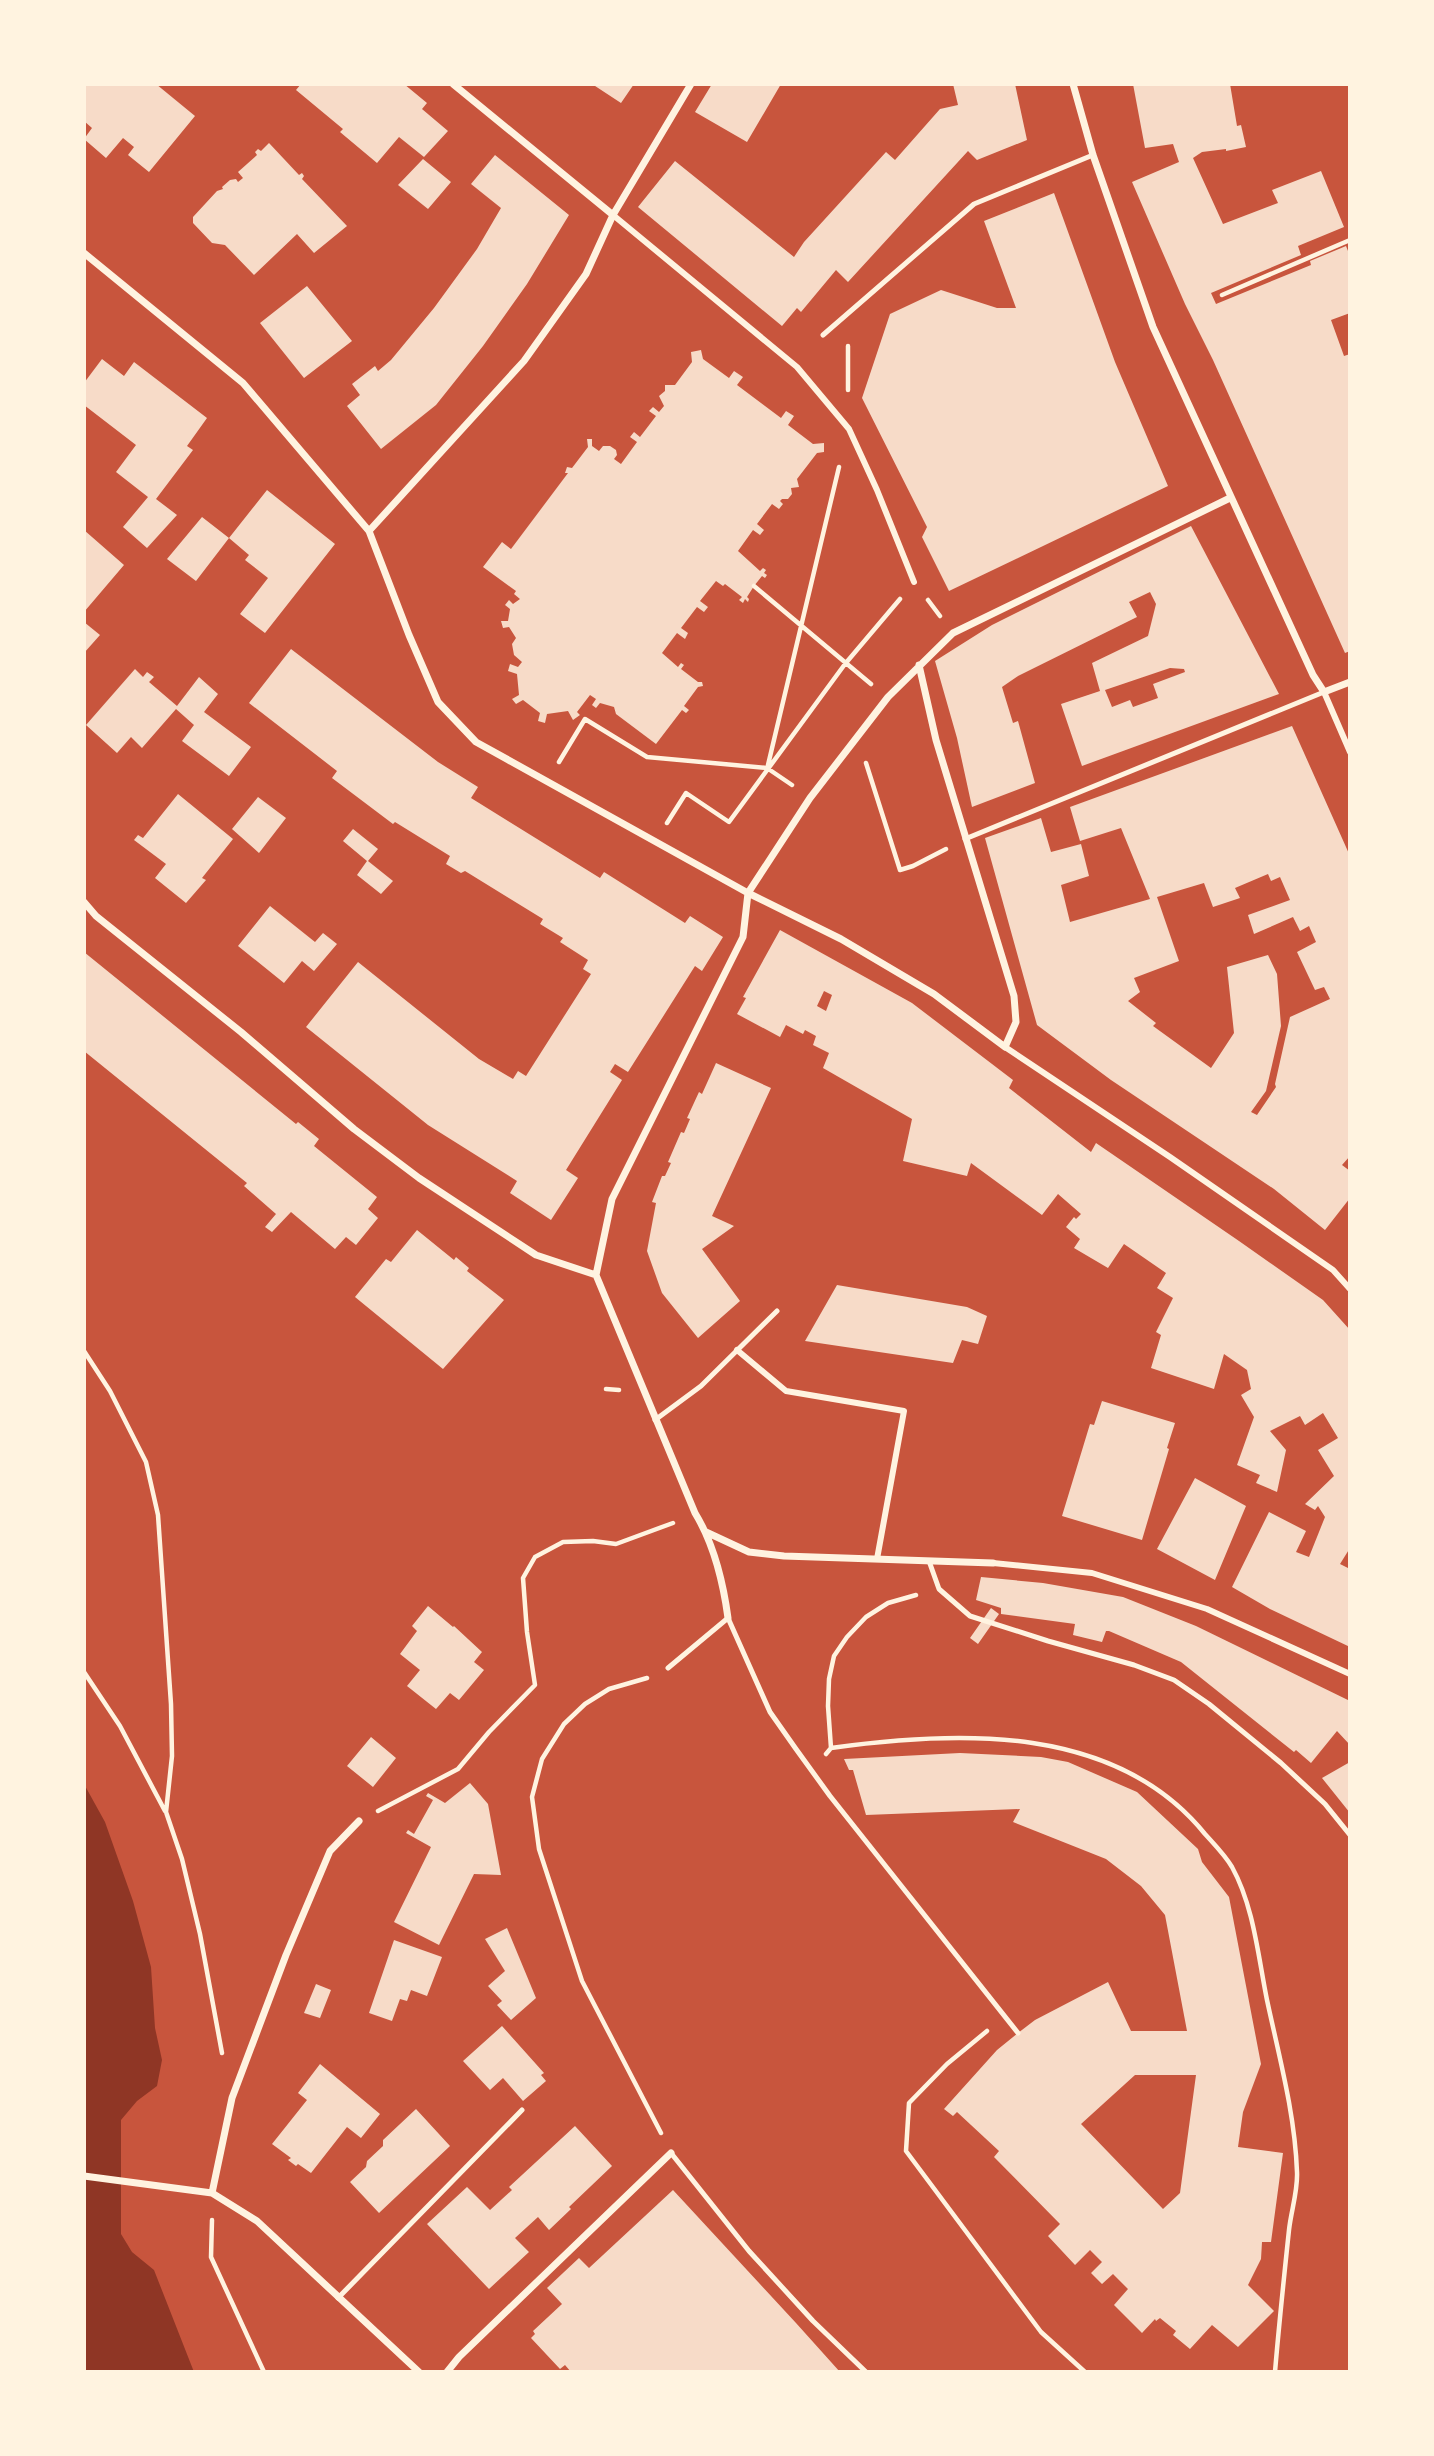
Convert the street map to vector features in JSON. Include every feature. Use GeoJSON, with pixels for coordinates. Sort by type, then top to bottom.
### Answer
{"type":"FeatureCollection","features":[{"type":"Feature","properties":{"kind":"street"},"geometry":{"type":"LineString","coordinates":[[453,84],[797,367],[849,429],[914,582]]}},
{"type":"Feature","properties":{"kind":"street"},"geometry":{"type":"LineString","coordinates":[[369,531],[524,361],[586,274],[613,215],[691,84]]}},
{"type":"Feature","properties":{"kind":"street"},"geometry":{"type":"LineString","coordinates":[[1073,84],[1093,155],[1153,327],[1313,675],[1347,740],[1350,752]]}},
{"type":"Feature","properties":{"kind":"street"},"geometry":{"type":"LineString","coordinates":[[84,253],[243,383],[369,531],[438,702],[476,742],[748,893],[841,939],[934,993],[1005,1046],[1333,1270],[1350,1289]]}},
{"type":"Feature","properties":{"kind":"street"},"geometry":{"type":"LineString","coordinates":[[728,1618],[724,1591],[706,1532],[695,1513],[596,1275],[612,1199],[743,937],[748,893],[810,798],[888,697],[953,633],[1230,498]]}},
{"type":"Feature","properties":{"kind":"street"},"geometry":{"type":"LineString","coordinates":[[919,665],[936,740],[1014,996],[1016,1022],[1005,1046]]}},
{"type":"Feature","properties":{"kind":"street"},"geometry":{"type":"LineString","coordinates":[[1324,692],[1350,682]]}},
{"type":"Feature","properties":{"kind":"street"},"geometry":{"type":"LineString","coordinates":[[84,902],[96,916],[241,1032],[354,1129],[419,1178],[536,1255],[596,1275]]}},
{"type":"Feature","properties":{"kind":"street"},"geometry":{"type":"LineString","coordinates":[[737,1350],[786,1391],[904,1410],[877,1559]]}},
{"type":"Feature","properties":{"kind":"street"},"geometry":{"type":"LineString","coordinates":[[706,1532],[749,1552],[784,1556],[993,1563],[1092,1573],[1207,1609],[1350,1674]]}},
{"type":"Feature","properties":{"kind":"street"},"geometry":{"type":"LineString","coordinates":[[212,2193],[232,2098],[286,1955],[330,1851],[359,1821]]}},
{"type":"Feature","properties":{"kind":"street"},"geometry":{"type":"LineString","coordinates":[[447,2372],[459,2357],[671,2152]]}},
{"type":"Feature","properties":{"kind":"street"},"geometry":{"type":"LineString","coordinates":[[84,2176],[212,2193],[257,2221],[419,2372]]}},
{"type":"Feature","properties":{"kind":"lane"},"geometry":{"type":"LineString","coordinates":[[822,335],[974,204],[1093,155]]}},
{"type":"Feature","properties":{"kind":"lane"},"geometry":{"type":"LineString","coordinates":[[965,839],[1324,692]]}},
{"type":"Feature","properties":{"kind":"lane"},"geometry":{"type":"LineString","coordinates":[[656,1420],[701,1386],[777,1311]]}},
{"type":"Feature","properties":{"kind":"lane"},"geometry":{"type":"LineString","coordinates":[[929,1561],[939,1589],[970,1616],[1134,1665],[1174,1680],[1209,1704],[1281,1763],[1325,1804],[1350,1835]]}},
{"type":"Feature","properties":{"kind":"lane"},"geometry":{"type":"LineString","coordinates":[[668,1668],[728,1618],[770,1712],[812,1771],[1018,2033]]}},
{"type":"Feature","properties":{"kind":"lane"},"geometry":{"type":"LineString","coordinates":[[338,2298],[522,2110]]}},
{"type":"Feature","properties":{"kind":"lane"},"geometry":{"type":"LineString","coordinates":[[671,2152],[749,2251],[813,2321],[866,2372]]}},
{"type":"Feature","properties":{"kind":"path"},"geometry":{"type":"LineString","coordinates":[[1222,295],[1350,240]]}},
{"type":"Feature","properties":{"kind":"path"},"geometry":{"type":"LineString","coordinates":[[767,768],[849,429],[848,314]]}},
{"type":"Feature","properties":{"kind":"path"},"geometry":{"type":"LineString","coordinates":[[655,841],[686,793],[729,822],[845,664],[914,582],[953,633]]}},
{"type":"Feature","properties":{"kind":"path"},"geometry":{"type":"LineString","coordinates":[[754,586],[845,664]]}},
{"type":"Feature","properties":{"kind":"path"},"geometry":{"type":"LineString","coordinates":[[547,781],[585,719],[647,757],[767,768]]}},
{"type":"Feature","properties":{"kind":"path"},"geometry":{"type":"LineString","coordinates":[[856,739],[900,870],[965,839]]}},
{"type":"Feature","properties":{"kind":"path"},"geometry":{"type":"LineString","coordinates":[[84,1351],[110,1391],[146,1462],[158,1515],[171,1704],[172,1756],[166,1812]]}},
{"type":"Feature","properties":{"kind":"path"},"geometry":{"type":"LineString","coordinates":[[359,1821],[458,1769],[489,1732],[535,1685],[523,1578],[535,1557],[563,1542],[593,1541],[616,1544],[659,1530],[695,1513]]}},
{"type":"Feature","properties":{"kind":"path"},"geometry":{"type":"LineString","coordinates":[[831,1748],[828,1706],[829,1679],[834,1656],[866,1617],[888,1603],[939,1589]]}},
{"type":"Feature","properties":{"kind":"path"},"geometry":{"type":"LineString","coordinates":[[668,1668],[645,1679],[609,1689],[585,1704],[564,1724],[542,1759],[532,1797],[539,1849],[582,1980],[671,2152]]}},
{"type":"Feature","properties":{"kind":"path"},"geometry":{"type":"LineString","coordinates":[[84,1672],[120,1726],[166,1812],[182,1859],[200,1934],[232,2098]]}},
{"type":"Feature","properties":{"kind":"path"},"geometry":{"type":"LineString","coordinates":[[812,1771],[831,1748],[879,1741],[1003,1739],[1055,1745],[1109,1762],[1158,1789],[1192,1818],[1231,1866],[1246,1903],[1258,1953],[1285,2084],[1297,2174],[1275,2372]]}},
{"type":"Feature","properties":{"kind":"path"},"geometry":{"type":"LineString","coordinates":[[1005,2017],[947,2064],[909,2103],[906,2151],[1041,2332],[1085,2372]]}},
{"type":"Feature","properties":{"kind":"path"},"geometry":{"type":"LineString","coordinates":[[212,2193],[211,2257],[264,2372]]}},
{"type":"Feature","properties":{"kind":"shaded area"},"geometry":{"type":"Polygon","coordinates":[[[84,1784],[105,1822],[133,1901],[151,1967],[155,2028],[162,2060],[157,2086],[137,2101],[121,2120],[121,2234],[132,2252],[154,2270],[194,2372],[84,2372],[84,1784]]]}},
{"type":"Feature","properties":{"kind":"building"},"geometry":{"type":"Polygon","coordinates":[[[84,84],[156,84],[195,116],[149,172],[128,155],[134,147],[123,138],[106,158],[84,139],[92,128],[84,121],[84,84]]]}},
{"type":"Feature","properties":{"kind":"building"},"geometry":{"type":"Polygon","coordinates":[[[301,84],[404,84],[427,103],[422,109],[448,131],[424,157],[399,137],[377,163],[340,132],[343,129],[296,90],[301,84]]]}},
{"type":"Feature","properties":{"kind":"building"},"geometry":{"type":"Polygon","coordinates":[[[592,84],[634,84],[621,103],[592,84]]]}},
{"type":"Feature","properties":{"kind":"building"},"geometry":{"type":"Polygon","coordinates":[[[712,84],[781,84],[747,142],[695,112],[712,84]]]}},
{"type":"Feature","properties":{"kind":"building"},"geometry":{"type":"Polygon","coordinates":[[[953,84],[1015,84],[1027,140],[977,160],[968,151],[848,282],[836,270],[801,312],[797,308],[782,326],[638,207],[675,161],[794,257],[804,242],[886,152],[895,160],[940,109],[958,105],[953,84]]]}},
{"type":"Feature","properties":{"kind":"building"},"geometry":{"type":"Polygon","coordinates":[[[1133,84],[1230,84],[1237,126],[1241,125],[1246,147],[1202,152],[1193,158],[1223,224],[1278,203],[1272,190],[1321,171],[1344,227],[1298,246],[1301,255],[1211,293],[1216,304],[1311,265],[1310,261],[1346,246],[1350,256],[1350,313],[1331,320],[1344,356],[1350,354],[1350,651],[1345,653],[1132,182],[1179,162],[1173,144],[1145,148],[1133,84]]]}},
{"type":"Feature","properties":{"kind":"building"},"geometry":{"type":"Polygon","coordinates":[[[269,143],[299,175],[302,173],[302,179],[347,226],[314,253],[297,234],[254,275],[225,245],[212,243],[193,223],[193,217],[230,180],[236,179],[238,182],[243,178],[238,172],[257,155],[255,152],[258,149],[261,151],[269,143]]]}},
{"type":"Feature","properties":{"kind":"building"},"geometry":{"type":"Polygon","coordinates":[[[495,155],[569,215],[527,284],[483,346],[436,405],[381,449],[347,406],[360,395],[352,384],[375,366],[378,371],[391,360],[434,308],[477,249],[501,208],[471,184],[495,155]]]}},
{"type":"Feature","properties":{"kind":"building"},"geometry":{"type":"Polygon","coordinates":[[[423,159],[451,182],[428,209],[398,185],[423,159]]]}},
{"type":"Feature","properties":{"kind":"building"},"geometry":{"type":"Polygon","coordinates":[[[1054,193],[1115,362],[1168,486],[949,591],[922,537],[927,527],[862,398],[890,314],[941,290],[997,308],[1016,308],[984,221],[1054,193]]]}},
{"type":"Feature","properties":{"kind":"building"},"geometry":{"type":"Polygon","coordinates":[[[307,286],[352,341],[304,378],[260,323],[307,286]]]}},
{"type":"Feature","properties":{"kind":"building"},"geometry":{"type":"Polygon","coordinates":[[[701,350],[703,359],[729,378],[734,371],[743,377],[737,385],[781,418],[786,411],[794,416],[788,425],[813,444],[824,443],[824,452],[817,453],[797,479],[799,487],[791,488],[792,494],[788,499],[780,501],[783,504],[779,509],[772,504],[757,524],[764,530],[760,535],[753,530],[738,551],[760,571],[763,568],[766,570],[764,573],[767,575],[765,578],[762,576],[754,586],[747,597],[748,602],[745,599],[743,603],[739,600],[742,597],[725,584],[723,586],[716,581],[700,601],[708,607],[704,612],[697,607],[681,628],[688,633],[685,639],[677,633],[662,653],[678,667],[681,663],[684,665],[681,669],[698,682],[702,682],[703,686],[698,687],[684,706],[689,710],[686,713],[682,710],[656,744],[616,714],[614,707],[600,703],[596,708],[592,705],[596,699],[590,695],[577,712],[580,715],[573,720],[568,711],[547,714],[545,723],[538,721],[540,713],[523,700],[516,704],[512,699],[519,695],[517,674],[508,671],[510,664],[518,667],[522,662],[514,655],[512,644],[516,638],[509,627],[503,628],[501,621],[508,621],[510,609],[505,605],[509,600],[513,604],[520,599],[514,594],[516,591],[483,567],[502,542],[511,549],[568,473],[565,473],[567,467],[572,468],[588,447],[587,439],[592,439],[592,446],[599,451],[603,446],[616,450],[614,459],[621,464],[637,442],[630,437],[634,432],[640,437],[656,416],[649,411],[653,407],[659,412],[664,406],[659,396],[665,391],[665,385],[675,385],[692,362],[691,352],[701,350]]]}},
{"type":"Feature","properties":{"kind":"building"},"geometry":{"type":"Polygon","coordinates":[[[102,359],[124,376],[134,362],[207,418],[187,446],[193,450],[156,499],[177,515],[147,548],[123,527],[148,497],[116,472],[136,445],[84,405],[84,383],[102,359]]]}},
{"type":"Feature","properties":{"kind":"building"},"geometry":{"type":"Polygon","coordinates":[[[267,490],[335,544],[265,633],[240,614],[268,578],[245,560],[249,555],[229,538],[267,490]]]}},
{"type":"Feature","properties":{"kind":"building"},"geometry":{"type":"Polygon","coordinates":[[[202,517],[229,538],[196,581],[167,559],[202,517]]]}},
{"type":"Feature","properties":{"kind":"building"},"geometry":{"type":"Polygon","coordinates":[[[1191,526],[1279,694],[1082,766],[1061,704],[1100,691],[1092,663],[1148,636],[1156,604],[1150,592],[1129,602],[1137,617],[1018,676],[1002,687],[1013,723],[1018,721],[1035,783],[972,807],[957,738],[935,661],[992,625],[1191,526]],[[1170,668],[1105,690],[1112,707],[1130,700],[1133,707],[1158,698],[1153,684],[1185,672],[1184,669],[1170,668]]]}},
{"type":"Feature","properties":{"kind":"building"},"geometry":{"type":"Polygon","coordinates":[[[84,530],[124,565],[84,612],[84,530]]]}},
{"type":"Feature","properties":{"kind":"building"},"geometry":{"type":"Polygon","coordinates":[[[84,622],[100,635],[84,653],[84,622]]]}},
{"type":"Feature","properties":{"kind":"building"},"geometry":{"type":"Polygon","coordinates":[[[291,649],[438,762],[478,787],[471,798],[600,878],[604,872],[685,923],[690,916],[723,937],[702,971],[695,966],[628,1072],[615,1064],[610,1072],[622,1080],[566,1170],[578,1178],[551,1220],[510,1193],[517,1181],[428,1125],[306,1027],[358,962],[479,1059],[513,1079],[518,1071],[526,1076],[591,974],[583,969],[588,960],[560,942],[563,938],[540,924],[543,919],[465,871],[461,873],[446,864],[450,856],[395,822],[393,824],[332,778],[337,771],[249,703],[291,649]]]}},
{"type":"Feature","properties":{"kind":"building"},"geometry":{"type":"Polygon","coordinates":[[[135,669],[143,677],[147,672],[154,677],[149,682],[177,706],[199,677],[218,694],[204,712],[251,747],[229,776],[182,741],[194,725],[176,709],[142,748],[131,737],[117,753],[86,725],[135,669]]]}},
{"type":"Feature","properties":{"kind":"building"},"geometry":{"type":"Polygon","coordinates":[[[1292,726],[1350,856],[1350,1156],[1342,1165],[1350,1171],[1350,1198],[1325,1230],[1274,1189],[1111,1080],[1037,1025],[985,838],[1041,818],[1051,852],[1081,844],[1089,876],[1061,885],[1070,922],[1150,899],[1121,828],[1080,841],[1070,807],[1292,726]],[[1268,874],[1235,888],[1240,898],[1213,907],[1204,883],[1157,897],[1179,961],[1134,978],[1140,992],[1128,1001],[1156,1023],[1153,1026],[1211,1068],[1234,1033],[1227,967],[1268,955],[1277,974],[1281,1026],[1266,1091],[1251,1112],[1257,1115],[1276,1087],[1290,1017],[1330,999],[1324,987],[1315,990],[1297,952],[1316,942],[1309,926],[1300,931],[1293,917],[1254,934],[1248,915],[1290,900],[1280,877],[1271,881],[1268,874]]]}},
{"type":"Feature","properties":{"kind":"building"},"geometry":{"type":"Polygon","coordinates":[[[178,794],[233,839],[202,878],[206,880],[186,903],[155,878],[166,864],[134,840],[138,835],[143,838],[178,794]]]}},
{"type":"Feature","properties":{"kind":"building"},"geometry":{"type":"Polygon","coordinates":[[[258,797],[286,818],[259,853],[232,829],[258,797]]]}},
{"type":"Feature","properties":{"kind":"building"},"geometry":{"type":"Polygon","coordinates":[[[353,829],[378,849],[368,861],[393,881],[381,894],[357,875],[367,861],[343,841],[353,829]]]}},
{"type":"Feature","properties":{"kind":"building"},"geometry":{"type":"Polygon","coordinates":[[[270,906],[315,942],[323,933],[337,944],[314,971],[302,961],[284,983],[238,946],[270,906]]]}},
{"type":"Feature","properties":{"kind":"building"},"geometry":{"type":"Polygon","coordinates":[[[780,930],[912,1003],[1013,1080],[1009,1088],[1091,1152],[1096,1143],[1323,1300],[1350,1330],[1350,1548],[1340,1564],[1350,1569],[1350,1647],[1270,1609],[1232,1587],[1269,1512],[1306,1531],[1296,1552],[1309,1557],[1325,1517],[1318,1506],[1315,1510],[1305,1504],[1334,1476],[1318,1450],[1338,1438],[1323,1413],[1305,1425],[1300,1416],[1270,1431],[1286,1450],[1277,1492],[1256,1483],[1260,1475],[1237,1465],[1254,1417],[1241,1395],[1251,1389],[1247,1370],[1224,1354],[1214,1389],[1151,1368],[1161,1335],[1156,1332],[1173,1298],[1157,1288],[1166,1273],[1124,1244],[1108,1268],[1074,1248],[1080,1239],[1066,1227],[1074,1217],[1076,1219],[1081,1214],[1058,1194],[1042,1215],[971,1163],[967,1176],[903,1161],[912,1119],[823,1068],[829,1053],[813,1045],[816,1036],[805,1030],[803,1034],[786,1025],[780,1037],[737,1014],[746,998],[743,997],[780,930]],[[824,991],[817,1006],[826,1011],[832,995],[824,991]]]}},
{"type":"Feature","properties":{"kind":"building"},"geometry":{"type":"Polygon","coordinates":[[[84,952],[296,1124],[298,1122],[319,1139],[314,1146],[377,1197],[368,1209],[378,1218],[356,1245],[346,1237],[335,1249],[291,1212],[272,1232],[265,1227],[276,1214],[244,1186],[247,1183],[84,1051],[84,952]]]}},
{"type":"Feature","properties":{"kind":"building"},"geometry":{"type":"Polygon","coordinates":[[[716,1063],[771,1088],[712,1216],[734,1226],[702,1249],[740,1301],[698,1338],[662,1293],[647,1251],[656,1203],[652,1202],[662,1176],[665,1176],[671,1163],[668,1162],[681,1132],[684,1133],[690,1119],[687,1118],[716,1063]]]}},
{"type":"Feature","properties":{"kind":"building"},"geometry":{"type":"Polygon","coordinates":[[[417,1230],[454,1260],[456,1257],[469,1268],[467,1271],[504,1300],[443,1369],[355,1297],[386,1259],[391,1262],[417,1230]]]}},
{"type":"Feature","properties":{"kind":"building"},"geometry":{"type":"Polygon","coordinates":[[[837,1285],[967,1307],[987,1316],[978,1344],[962,1340],[953,1363],[805,1341],[837,1285]]]}},
{"type":"Feature","properties":{"kind":"building"},"geometry":{"type":"Polygon","coordinates":[[[1102,1401],[1175,1423],[1142,1540],[1062,1516],[1090,1424],[1094,1425],[1102,1401]]]}},
{"type":"Feature","properties":{"kind":"building"},"geometry":{"type":"Polygon","coordinates":[[[1195,1478],[1246,1506],[1215,1580],[1157,1549],[1195,1478]]]}},
{"type":"Feature","properties":{"kind":"building"},"geometry":{"type":"Polygon","coordinates":[[[981,1577],[1043,1583],[1123,1597],[1196,1626],[1350,1701],[1350,1745],[1337,1731],[1311,1763],[1181,1662],[1109,1631],[1106,1631],[1102,1642],[1073,1635],[1075,1624],[1001,1614],[1001,1608],[976,1600],[981,1577]]]}},
{"type":"Feature","properties":{"kind":"building"},"geometry":{"type":"Polygon","coordinates":[[[428,1606],[482,1652],[474,1662],[484,1670],[459,1700],[450,1693],[436,1709],[407,1686],[420,1670],[400,1654],[417,1631],[412,1626],[428,1606]]]}},
{"type":"Feature","properties":{"kind":"building"},"geometry":{"type":"Polygon","coordinates":[[[991,1608],[999,1614],[978,1644],[970,1638],[991,1608]]]}},
{"type":"Feature","properties":{"kind":"building"},"geometry":{"type":"Polygon","coordinates":[[[371,1737],[396,1758],[373,1787],[347,1766],[371,1737]]]}},
{"type":"Feature","properties":{"kind":"building"},"geometry":{"type":"Polygon","coordinates":[[[960,1753],[1041,1757],[1068,1762],[1137,1792],[1198,1849],[1202,1862],[1229,1897],[1261,2064],[1243,2112],[1238,2147],[1283,2153],[1271,2242],[1262,2242],[1261,2259],[1248,2285],[1274,2311],[1238,2347],[1212,2325],[1190,2349],[1173,2335],[1176,2331],[1160,2318],[1156,2321],[1155,2319],[1142,2333],[1114,2305],[1128,2289],[1113,2274],[1102,2284],[1091,2273],[1102,2262],[1090,2250],[1075,2265],[1048,2236],[1060,2224],[994,2157],[999,2151],[957,2112],[953,2116],[944,2109],[997,2050],[1018,2033],[1035,2020],[1108,1982],[1131,2031],[1187,2031],[1165,1915],[1141,1886],[1106,1859],[1013,1822],[1020,1809],[866,1815],[853,1770],[849,1770],[844,1759],[960,1753]],[[1135,2075],[1081,2124],[1163,2209],[1180,2193],[1196,2075],[1135,2075]]]}},
{"type":"Feature","properties":{"kind":"building"},"geometry":{"type":"Polygon","coordinates":[[[1350,1762],[1350,1813],[1322,1778],[1350,1762]]]}},
{"type":"Feature","properties":{"kind":"building"},"geometry":{"type":"Polygon","coordinates":[[[470,1783],[488,1804],[501,1875],[474,1874],[439,1945],[394,1922],[431,1847],[406,1833],[408,1830],[414,1834],[433,1800],[426,1796],[428,1793],[445,1803],[470,1783]]]}},
{"type":"Feature","properties":{"kind":"building"},"geometry":{"type":"Polygon","coordinates":[[[507,1928],[536,1998],[511,2020],[497,2005],[502,2001],[488,1986],[505,1971],[485,1939],[507,1928]]]}},
{"type":"Feature","properties":{"kind":"building"},"geometry":{"type":"Polygon","coordinates":[[[394,1940],[442,1957],[427,1996],[411,1990],[407,2001],[400,1999],[392,2021],[369,2013],[394,1940]]]}},
{"type":"Feature","properties":{"kind":"building"},"geometry":{"type":"Polygon","coordinates":[[[316,1984],[331,1990],[320,2018],[304,2013],[316,1984]]]}},
{"type":"Feature","properties":{"kind":"building"},"geometry":{"type":"Polygon","coordinates":[[[502,2026],[544,2073],[541,2075],[546,2081],[523,2101],[503,2078],[490,2090],[463,2061],[502,2026]]]}},
{"type":"Feature","properties":{"kind":"building"},"geometry":{"type":"Polygon","coordinates":[[[320,2064],[380,2114],[361,2138],[347,2127],[311,2173],[298,2164],[296,2166],[288,2160],[291,2158],[272,2144],[307,2100],[298,2093],[320,2064]]]}},
{"type":"Feature","properties":{"kind":"building"},"geometry":{"type":"Polygon","coordinates":[[[416,2109],[450,2146],[379,2213],[350,2182],[383,2146],[383,2140],[416,2109]]]}},
{"type":"Feature","properties":{"kind":"building"},"geometry":{"type":"Polygon","coordinates":[[[575,2126],[612,2166],[549,2230],[538,2217],[515,2238],[529,2252],[489,2289],[427,2224],[467,2187],[490,2210],[512,2190],[509,2187],[575,2126]]]}},
{"type":"Feature","properties":{"kind":"building"},"geometry":{"type":"Polygon","coordinates":[[[673,2190],[840,2372],[571,2372],[565,2365],[560,2369],[531,2338],[535,2334],[533,2331],[562,2304],[547,2288],[579,2258],[589,2268],[673,2190]]]}}]}
